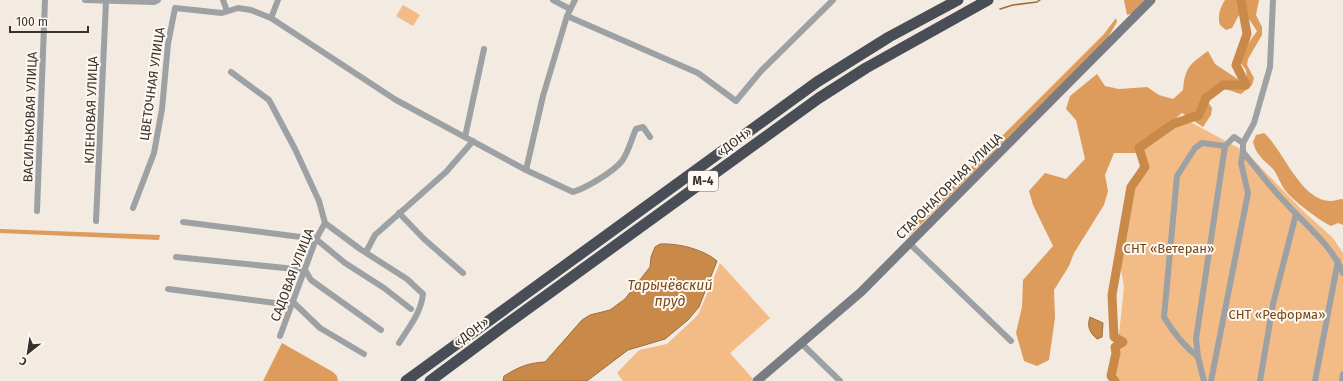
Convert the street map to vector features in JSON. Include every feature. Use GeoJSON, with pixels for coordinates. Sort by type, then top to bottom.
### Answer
{"type":"FeatureCollection","features":[{"type":"Feature","properties":{"kind":"highway","name":"«ДОН»"},"geometry":{"type":"LineString","coordinates":[[406,381],[817,82],[889,37],[958,0]]}},
{"type":"Feature","properties":{"kind":"highway","name":"«ДОН»"},"geometry":{"type":"LineString","coordinates":[[430,381],[510,321],[819,98],[866,68],[988,0]]}},
{"type":"Feature","properties":{"kind":"main road","name":"СТАРОНАГОРНАЯ УЛИЦА"},"geometry":{"type":"LineString","coordinates":[[757,381],[861,292],[1151,0]]}},
{"type":"Feature","properties":{"kind":"street","name":"ВАСИЛЬКОВАЯ УЛИЦА"},"geometry":{"type":"LineString","coordinates":[[37,211],[45,0]]}},
{"type":"Feature","properties":{"kind":"street"},"geometry":{"type":"LineString","coordinates":[[85,0],[154,2],[158,0]]}},
{"type":"Feature","properties":{"kind":"street"},"geometry":{"type":"LineString","coordinates":[[223,0],[227,11],[238,8],[250,10],[271,18],[396,100],[526,170],[572,192],[587,188],[621,162],[629,148],[636,129],[643,127],[650,137]]}},
{"type":"Feature","properties":{"kind":"street"},"geometry":{"type":"LineString","coordinates":[[271,18],[278,0]]}},
{"type":"Feature","properties":{"kind":"street"},"geometry":{"type":"LineString","coordinates":[[553,0],[570,9]]}},
{"type":"Feature","properties":{"kind":"street"},"geometry":{"type":"LineString","coordinates":[[526,170],[543,96],[567,16],[575,0]]}},
{"type":"Feature","properties":{"kind":"street"},"geometry":{"type":"LineString","coordinates":[[567,16],[698,73],[736,100],[761,71],[833,0]]}},
{"type":"Feature","properties":{"kind":"street"},"geometry":{"type":"LineString","coordinates":[[1211,381],[1248,193],[1241,163],[1243,143],[1254,123],[1270,67],[1273,0]]}},
{"type":"Feature","properties":{"kind":"street","name":"КЛЕНОВАЯ УЛИЦА"},"geometry":{"type":"LineString","coordinates":[[96,220],[106,1]]}},
{"type":"Feature","properties":{"kind":"street","name":"ЦВЕТОЧНАЯ УЛИЦА"},"geometry":{"type":"LineString","coordinates":[[133,208],[154,154],[162,108],[168,44],[175,8],[222,13],[227,11]]}},
{"type":"Feature","properties":{"kind":"street"},"geometry":{"type":"LineString","coordinates":[[464,137],[484,49]]}},
{"type":"Feature","properties":{"kind":"street"},"geometry":{"type":"LineString","coordinates":[[231,72],[269,100],[294,145],[319,201],[325,223],[407,279],[423,294],[422,304],[416,317],[399,343]]}},
{"type":"Feature","properties":{"kind":"street"},"geometry":{"type":"LineString","coordinates":[[1204,381],[1198,357],[1196,339],[1225,146],[1234,137],[1243,143]]}},
{"type":"Feature","properties":{"kind":"street"},"geometry":{"type":"LineString","coordinates":[[366,252],[375,235],[446,172],[473,141]]}},
{"type":"Feature","properties":{"kind":"street"},"geometry":{"type":"LineString","coordinates":[[1198,357],[1188,349],[1164,317],[1177,176],[1195,148],[1202,142],[1225,146]]}},
{"type":"Feature","properties":{"kind":"street"},"geometry":{"type":"LineString","coordinates":[[1243,152],[1296,214],[1329,248],[1338,261],[1343,273]]}},
{"type":"Feature","properties":{"kind":"street"},"geometry":{"type":"LineString","coordinates":[[399,213],[424,239],[463,273]]}},
{"type":"Feature","properties":{"kind":"street"},"geometry":{"type":"LineString","coordinates":[[1260,381],[1273,304],[1296,214]]}},
{"type":"Feature","properties":{"kind":"street"},"geometry":{"type":"LineString","coordinates":[[183,222],[316,239],[345,263],[384,288],[411,309]]}},
{"type":"Feature","properties":{"kind":"street","name":"САДОВАЯ УЛИЦА"},"geometry":{"type":"LineString","coordinates":[[280,336],[316,239],[325,223]]}},
{"type":"Feature","properties":{"kind":"street"},"geometry":{"type":"LineString","coordinates":[[910,244],[1011,341]]}},
{"type":"Feature","properties":{"kind":"street"},"geometry":{"type":"LineString","coordinates":[[176,256],[305,270],[311,280],[381,330]]}},
{"type":"Feature","properties":{"kind":"street"},"geometry":{"type":"LineString","coordinates":[[1315,381],[1338,261]]}},
{"type":"Feature","properties":{"kind":"street"},"geometry":{"type":"LineString","coordinates":[[168,289],[283,304],[293,302],[320,328],[364,354]]}},
{"type":"Feature","properties":{"kind":"street"},"geometry":{"type":"LineString","coordinates":[[802,344],[840,381]]}},
{"type":"Feature","properties":{"kind":"street"},"geometry":{"type":"LineString","coordinates":[[1342,381],[1343,374]]}},
{"type":"Feature","properties":{"kind":"green space"},"geometry":{"type":"Polygon","coordinates":[[[403,5],[420,15],[413,26],[396,16],[403,5]]]}},
{"type":"Feature","properties":{"kind":"green space"},"geometry":{"type":"Polygon","coordinates":[[[1181,117],[1246,152],[1302,210],[1333,238],[1343,253],[1343,381],[1114,381],[1124,287],[1117,246],[1144,150],[1181,117]]]}},
{"type":"Feature","properties":{"kind":"green space"},"geometry":{"type":"Polygon","coordinates":[[[720,263],[770,318],[730,353],[753,379],[751,381],[623,381],[617,373],[639,350],[667,344],[698,315],[720,263]]]}},
{"type":"Feature","properties":{"kind":"shaded area"},"geometry":{"type":"Polygon","coordinates":[[[1124,0],[1145,0],[1133,13],[1127,15],[1124,0]]]}},
{"type":"Feature","properties":{"kind":"shaded area"},"geometry":{"type":"Polygon","coordinates":[[[1225,0],[1259,0],[1256,15],[1262,27],[1262,35],[1248,59],[1247,65],[1254,78],[1252,85],[1241,94],[1221,89],[1209,95],[1208,102],[1212,108],[1211,115],[1203,127],[1182,113],[1137,153],[1114,153],[1105,175],[1108,191],[1104,205],[1074,253],[1069,266],[1054,290],[1055,318],[1049,360],[1037,366],[1024,361],[1016,333],[1022,307],[1023,280],[1053,246],[1033,205],[1029,191],[1045,173],[1066,179],[1085,159],[1076,120],[1066,109],[1070,96],[1097,74],[1105,86],[1119,89],[1147,87],[1159,95],[1173,99],[1183,90],[1187,71],[1197,59],[1208,51],[1215,64],[1239,80],[1247,79],[1246,70],[1240,62],[1245,48],[1257,31],[1245,13],[1239,15],[1232,28],[1226,30],[1220,25],[1220,12],[1225,0]]]}},
{"type":"Feature","properties":{"kind":"shaded area"},"geometry":{"type":"Polygon","coordinates":[[[1116,18],[1117,22],[1107,39],[909,236],[907,231],[1104,34],[1116,18]]]}},
{"type":"Feature","properties":{"kind":"shaded area"},"geometry":{"type":"Polygon","coordinates":[[[1264,133],[1271,140],[1293,173],[1310,192],[1319,198],[1330,201],[1343,199],[1343,225],[1338,223],[1331,226],[1326,223],[1306,210],[1283,188],[1275,171],[1261,157],[1254,147],[1253,142],[1256,135],[1264,133]]]}},
{"type":"Feature","properties":{"kind":"shaded area"},"geometry":{"type":"Polygon","coordinates":[[[0,229],[160,235],[159,240],[0,233],[0,229]]]}},
{"type":"Feature","properties":{"kind":"shaded area"},"geometry":{"type":"Polygon","coordinates":[[[282,343],[333,372],[337,376],[338,381],[263,381],[282,343]]]}},
{"type":"Feature","properties":{"kind":"water","name":"Тарычёвский пруд"},"geometry":{"type":"Polygon","coordinates":[[[660,244],[682,246],[698,250],[717,261],[699,307],[688,320],[665,339],[628,350],[587,381],[503,381],[504,376],[519,368],[528,364],[545,362],[582,320],[590,315],[610,310],[625,299],[650,267],[651,257],[655,247],[660,244]]]}},
{"type":"Feature","properties":{"kind":"water"},"geometry":{"type":"Polygon","coordinates":[[[1090,317],[1103,323],[1102,337],[1097,339],[1090,331],[1090,317]]]}},
{"type":"Feature","properties":{"kind":"waterway"},"geometry":{"type":"LineString","coordinates":[[1000,9],[1013,5],[1037,2],[1040,0]]}},
{"type":"Feature","properties":{"kind":"waterway"},"geometry":{"type":"LineString","coordinates":[[1115,381],[1111,376],[1116,353],[1115,347],[1123,342],[1114,337],[1112,295],[1131,187],[1145,167],[1139,148],[1173,124],[1199,115],[1206,98],[1223,85],[1246,85],[1236,65],[1247,34],[1241,0]]}},
{"type":"Feature","properties":{"kind":"park label","name":"СНТ «Ветеран»"},"geometry":{"type":"Point","coordinates":[1169,248]}},
{"type":"Feature","properties":{"kind":"park label","name":"СНТ «Реформа»"},"geometry":{"type":"Point","coordinates":[1277,314]}}]}
